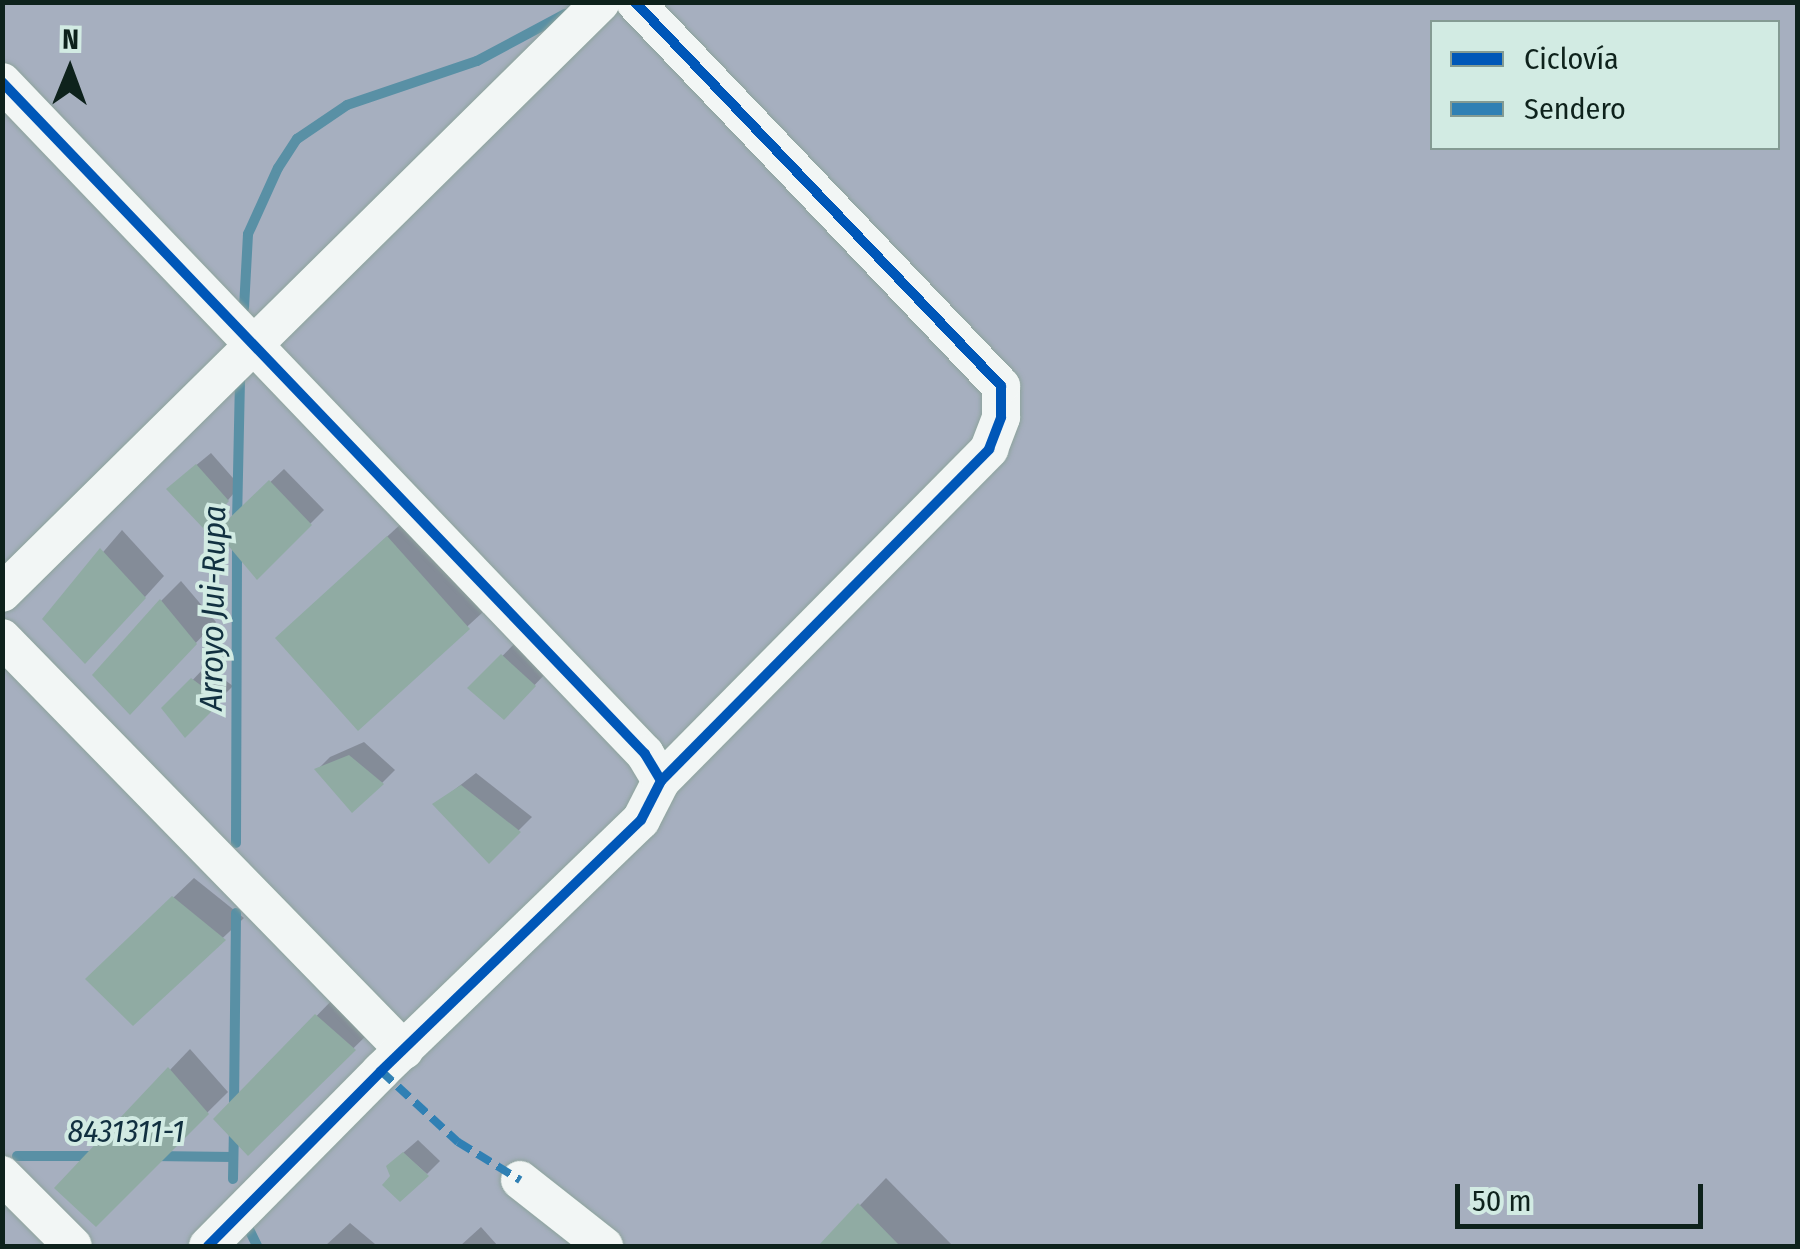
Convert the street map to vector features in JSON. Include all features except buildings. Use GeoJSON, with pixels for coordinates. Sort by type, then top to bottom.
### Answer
{"type":"FeatureCollection","features":[{"type":"Feature","properties":{"kind":"street"},"geometry":{"type":"LineString","coordinates":[[2,593],[600,2]]}},
{"type":"Feature","properties":{"kind":"street"},"geometry":{"type":"LineString","coordinates":[[208,1246],[641,820],[661,781],[989,450],[1001,417],[1001,386],[636,2]]}},
{"type":"Feature","properties":{"kind":"street"},"geometry":{"type":"LineString","coordinates":[[2,82],[644,754],[661,781]]}},
{"type":"Feature","properties":{"kind":"street"},"geometry":{"type":"LineString","coordinates":[[2,638],[404,1050]]}},
{"type":"Feature","properties":{"kind":"street"},"geometry":{"type":"LineString","coordinates":[[2,1175],[73,1246]]}},
{"type":"Feature","properties":{"kind":"street"},"geometry":{"type":"LineString","coordinates":[[520,1180],[604,1246]]}},
{"type":"Feature","properties":{"kind":"shaded area"},"geometry":{"type":"Polygon","coordinates":[[[2,3],[1797,3],[1797,1246],[3,1246],[2,3]]]}},
{"type":"Feature","properties":{"kind":"waterway","name":"Arroyo Jui-Rupa"},"geometry":{"type":"LineString","coordinates":[[244,308],[248,234],[278,168],[297,139],[347,105],[477,61],[565,14]]}},
{"type":"Feature","properties":{"kind":"waterway","name":"Arroyo Jui-Rupa"},"geometry":{"type":"LineString","coordinates":[[237,522],[240,374]]}},
{"type":"Feature","properties":{"kind":"waterway","name":"Arroyo Jui-Rupa"},"geometry":{"type":"LineString","coordinates":[[236,843],[237,544]]}},
{"type":"Feature","properties":{"kind":"waterway","name":"Arroyo Jui-Rupa"},"geometry":{"type":"LineString","coordinates":[[234,1107],[236,913]]}},
{"type":"Feature","properties":{"kind":"waterway","name":"8431311-1"},"geometry":{"type":"LineString","coordinates":[[233,1179],[234,1129]]}},
{"type":"Feature","properties":{"kind":"waterway","name":"8431311-1"},"geometry":{"type":"LineString","coordinates":[[17,1156],[96,1156]]}},
{"type":"Feature","properties":{"kind":"waterway","name":"8431311-1"},"geometry":{"type":"LineString","coordinates":[[153,1156],[233,1157]]}},
{"type":"Feature","properties":{"kind":"waterway","name":"Arroyo Jui-Rupa"},"geometry":{"type":"LineString","coordinates":[[245,1221],[257,1246]]}},
{"type":"Feature","properties":{"kind":"marked path"},"geometry":{"type":"LineString","coordinates":[[381,1071],[458,1142],[520,1180]]}},
{"type":"Feature","properties":{"kind":"cycle path"},"geometry":{"type":"LineString","coordinates":[[208,1246],[381,1071],[641,820],[661,781],[989,449],[1001,417],[1001,386],[635,2]]}},
{"type":"Feature","properties":{"kind":"cycle path"},"geometry":{"type":"LineString","coordinates":[[2,82],[645,754],[661,781]]}}]}
